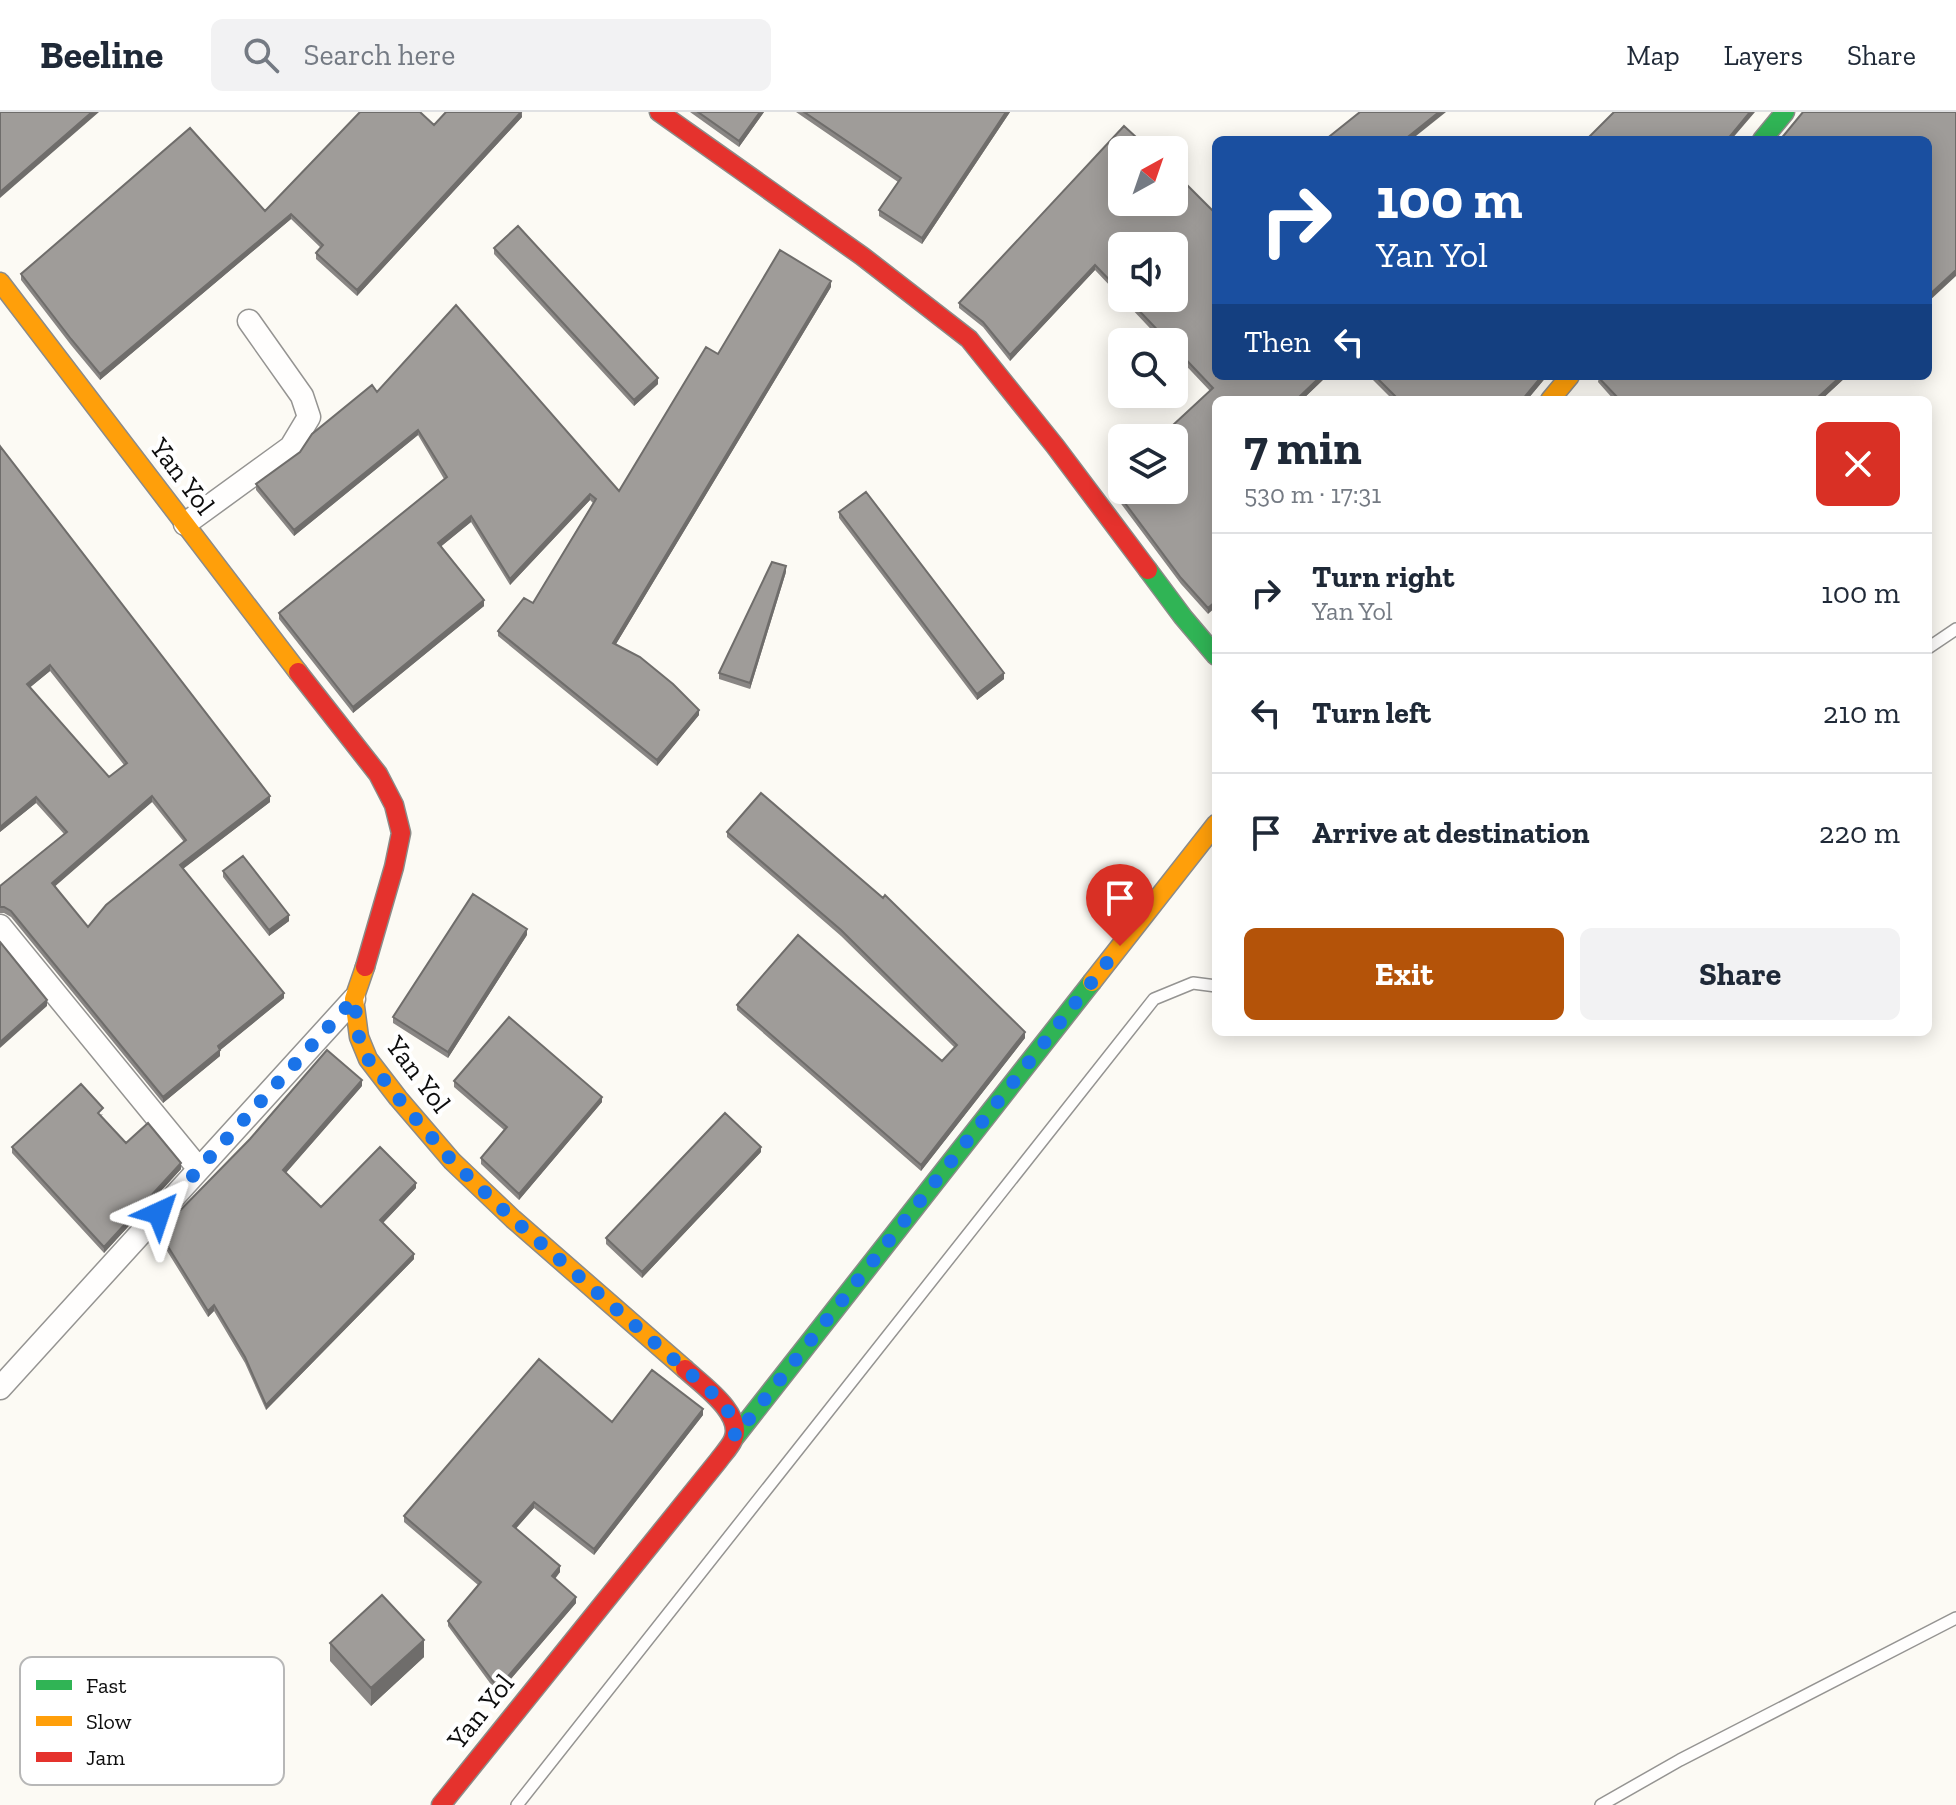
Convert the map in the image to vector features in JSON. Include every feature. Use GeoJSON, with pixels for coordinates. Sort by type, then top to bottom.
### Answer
{"type":"FeatureCollection","features":[{"type":"Feature","properties":{"kind":"street"},"geometry":{"type":"LineString","coordinates":[[659,112],[862,256],[969,339],[1212,651]]}},
{"type":"Feature","properties":{"kind":"street"},"geometry":{"type":"LineString","coordinates":[[1765,136],[1785,112]]}},
{"type":"Feature","properties":{"kind":"street","name":"Yan Yol"},"geometry":{"type":"LineString","coordinates":[[0,282],[378,774],[394,805],[401,833],[394,867],[354,999],[359,1037],[368,1059],[452,1161],[513,1219],[718,1398],[734,1419],[735,1437],[718,1461],[441,1805]]}},
{"type":"Feature","properties":{"kind":"street"},"geometry":{"type":"LineString","coordinates":[[185,524],[291,447],[309,417],[302,396],[249,321]]}},
{"type":"Feature","properties":{"kind":"street"},"geometry":{"type":"LineString","coordinates":[[1553,396],[1567,380]]}},
{"type":"Feature","properties":{"kind":"street"},"geometry":{"type":"LineString","coordinates":[[735,1437],[1212,829]]}},
{"type":"Feature","properties":{"kind":"street"},"geometry":{"type":"LineString","coordinates":[[0,926],[199,1169]]}},
{"type":"Feature","properties":{"kind":"street"},"geometry":{"type":"LineString","coordinates":[[0,1388],[354,999]]}},
{"type":"Feature","properties":{"kind":"lane"},"geometry":{"type":"LineString","coordinates":[[1932,645],[1956,629]]}},
{"type":"Feature","properties":{"kind":"lane"},"geometry":{"type":"LineString","coordinates":[[517,1805],[1154,999],[1193,983],[1212,985]]}},
{"type":"Feature","properties":{"kind":"lane"},"geometry":{"type":"LineString","coordinates":[[1601,1805],[1680,1760],[1956,1618]]}},
{"type":"Feature","properties":{"kind":"building"},"geometry":{"type":"Polygon","coordinates":[[[0,112],[92,112],[0,192],[0,112]]]}},
{"type":"Feature","properties":{"kind":"building"},"geometry":{"type":"Polygon","coordinates":[[[360,112],[420,112],[434,125],[446,112],[521,112],[357,290],[316,253],[323,245],[291,214],[100,374],[21,274],[190,128],[265,211],[360,112]]]}},
{"type":"Feature","properties":{"kind":"building"},"geometry":{"type":"Polygon","coordinates":[[[698,112],[760,112],[739,141],[698,112]]]}},
{"type":"Feature","properties":{"kind":"building"},"geometry":{"type":"Polygon","coordinates":[[[804,112],[1006,112],[922,238],[879,210],[901,178],[804,112]]]}},
{"type":"Feature","properties":{"kind":"building"},"geometry":{"type":"Polygon","coordinates":[[[1360,112],[1439,112],[1409,136],[1330,136],[1360,112]]]}},
{"type":"Feature","properties":{"kind":"building"},"geometry":{"type":"Polygon","coordinates":[[[1614,112],[1750,112],[1730,136],[1590,136],[1614,112]]]}},
{"type":"Feature","properties":{"kind":"building"},"geometry":{"type":"Polygon","coordinates":[[[1803,112],[1956,112],[1956,270],[1932,292],[1932,136],[1783,136],[1803,112]]]}},
{"type":"Feature","properties":{"kind":"building"},"geometry":{"type":"Polygon","coordinates":[[[1124,126],[1135,136],[1115,136],[1124,126]]]}},
{"type":"Feature","properties":{"kind":"building"},"geometry":{"type":"Polygon","coordinates":[[[1108,143],[1108,216],[1188,216],[1188,186],[1212,210],[1212,380],[1317,380],[1300,396],[1212,396],[1212,604],[1208,608],[1181,578],[1126,504],[1188,504],[1188,424],[1174,424],[1213,388],[1188,362],[1188,328],[1156,328],[1140,312],[1188,312],[1188,232],[1108,232],[1108,278],[1095,265],[1010,355],[983,322],[959,303],[1108,143]]]}},
{"type":"Feature","properties":{"kind":"building"},"geometry":{"type":"Polygon","coordinates":[[[518,226],[658,378],[634,400],[494,248],[518,226]]]}},
{"type":"Feature","properties":{"kind":"building"},"geometry":{"type":"Polygon","coordinates":[[[780,250],[831,281],[613,643],[640,657],[699,710],[657,760],[498,631],[524,598],[533,603],[596,499],[590,494],[510,579],[471,516],[438,543],[484,600],[353,707],[279,613],[447,477],[418,430],[294,530],[256,484],[300,452],[312,434],[372,385],[377,392],[456,305],[619,491],[706,347],[718,354],[780,250]]]}},
{"type":"Feature","properties":{"kind":"building"},"geometry":{"type":"Polygon","coordinates":[[[1379,380],[1539,380],[1525,396],[1395,396],[1379,380]]]}},
{"type":"Feature","properties":{"kind":"building"},"geometry":{"type":"Polygon","coordinates":[[[1601,380],[1837,380],[1819,396],[1616,396],[1601,380]]]}},
{"type":"Feature","properties":{"kind":"building"},"geometry":{"type":"Polygon","coordinates":[[[0,446],[270,796],[180,865],[284,993],[218,1046],[220,1050],[163,1097],[11,911],[0,907],[0,886],[67,832],[36,797],[0,827],[0,446]],[[50,665],[27,684],[109,777],[127,763],[50,665]],[[152,796],[52,883],[88,927],[106,905],[186,840],[152,796]]]}},
{"type":"Feature","properties":{"kind":"building"},"geometry":{"type":"Polygon","coordinates":[[[866,492],[1004,673],[977,694],[839,512],[866,492]]]}},
{"type":"Feature","properties":{"kind":"building"},"geometry":{"type":"Polygon","coordinates":[[[772,562],[786,566],[750,683],[719,673],[772,562]]]}},
{"type":"Feature","properties":{"kind":"building"},"geometry":{"type":"Polygon","coordinates":[[[761,793],[883,898],[885,895],[1025,1032],[921,1165],[737,1005],[798,935],[942,1061],[957,1045],[841,930],[727,832],[761,793]]]}},
{"type":"Feature","properties":{"kind":"building"},"geometry":{"type":"Polygon","coordinates":[[[243,856],[289,915],[269,930],[223,871],[243,856]]]}},
{"type":"Feature","properties":{"kind":"building"},"geometry":{"type":"Polygon","coordinates":[[[473,894],[527,929],[448,1052],[393,1017],[473,894]]]}},
{"type":"Feature","properties":{"kind":"building"},"geometry":{"type":"Polygon","coordinates":[[[0,942],[47,1000],[0,1042],[0,942]]]}},
{"type":"Feature","properties":{"kind":"building"},"geometry":{"type":"Polygon","coordinates":[[[509,1017],[602,1097],[519,1194],[481,1158],[507,1127],[454,1081],[509,1017]]]}},
{"type":"Feature","properties":{"kind":"building"},"geometry":{"type":"Polygon","coordinates":[[[327,1050],[362,1080],[283,1170],[321,1207],[380,1147],[416,1183],[380,1220],[414,1254],[266,1405],[245,1357],[214,1305],[208,1311],[159,1232],[250,1139],[327,1050]]]}},
{"type":"Feature","properties":{"kind":"building"},"geometry":{"type":"Polygon","coordinates":[[[81,1084],[103,1108],[98,1113],[126,1143],[148,1123],[181,1163],[104,1247],[12,1147],[81,1084]]]}},
{"type":"Feature","properties":{"kind":"building"},"geometry":{"type":"Polygon","coordinates":[[[725,1113],[761,1147],[642,1272],[606,1238],[725,1113]]]}},
{"type":"Feature","properties":{"kind":"building"},"geometry":{"type":"Polygon","coordinates":[[[539,1359],[612,1422],[652,1370],[703,1409],[594,1549],[534,1502],[513,1526],[560,1566],[552,1576],[576,1597],[498,1688],[448,1621],[481,1582],[404,1516],[539,1359]]]}},
{"type":"Feature","properties":{"kind":"building"},"geometry":{"type":"Polygon","coordinates":[[[382,1595],[424,1640],[371,1688],[330,1643],[382,1595]]]}},
{"type":"Feature","properties":{"kind":"traffic: fast"},"geometry":{"type":"LineString","coordinates":[[1765,136],[1785,112]]}},
{"type":"Feature","properties":{"kind":"traffic: fast"},"geometry":{"type":"LineString","coordinates":[[1148,570],[1212,651]]}},
{"type":"Feature","properties":{"kind":"traffic: fast"},"geometry":{"type":"LineString","coordinates":[[735,1437],[1092,982]]}},
{"type":"Feature","properties":{"kind":"traffic: slow"},"geometry":{"type":"LineString","coordinates":[[0,282],[298,672]]}},
{"type":"Feature","properties":{"kind":"traffic: slow"},"geometry":{"type":"LineString","coordinates":[[1553,396],[1567,380]]}},
{"type":"Feature","properties":{"kind":"traffic: slow"},"geometry":{"type":"LineString","coordinates":[[1092,982],[1212,829]]}},
{"type":"Feature","properties":{"kind":"traffic: slow"},"geometry":{"type":"LineString","coordinates":[[365,967],[354,999],[359,1037],[368,1059],[398,1098],[452,1161],[513,1219],[685,1369]]}},
{"type":"Feature","properties":{"kind":"traffic: jam"},"geometry":{"type":"LineString","coordinates":[[659,112],[862,256],[969,339],[1055,446],[1148,570]]}},
{"type":"Feature","properties":{"kind":"traffic: jam"},"geometry":{"type":"LineString","coordinates":[[298,672],[378,774],[394,805],[401,833],[365,967]]}},
{"type":"Feature","properties":{"kind":"traffic: jam"},"geometry":{"type":"LineString","coordinates":[[441,1805],[732,1443],[735,1430],[727,1410],[685,1369]]}},
{"type":"Feature","properties":{"kind":"route"},"geometry":{"type":"LineString","coordinates":[[159,1213],[354,999],[359,1037],[368,1059],[452,1161],[513,1219],[718,1398],[734,1419],[735,1437],[1120,946]]}}]}
